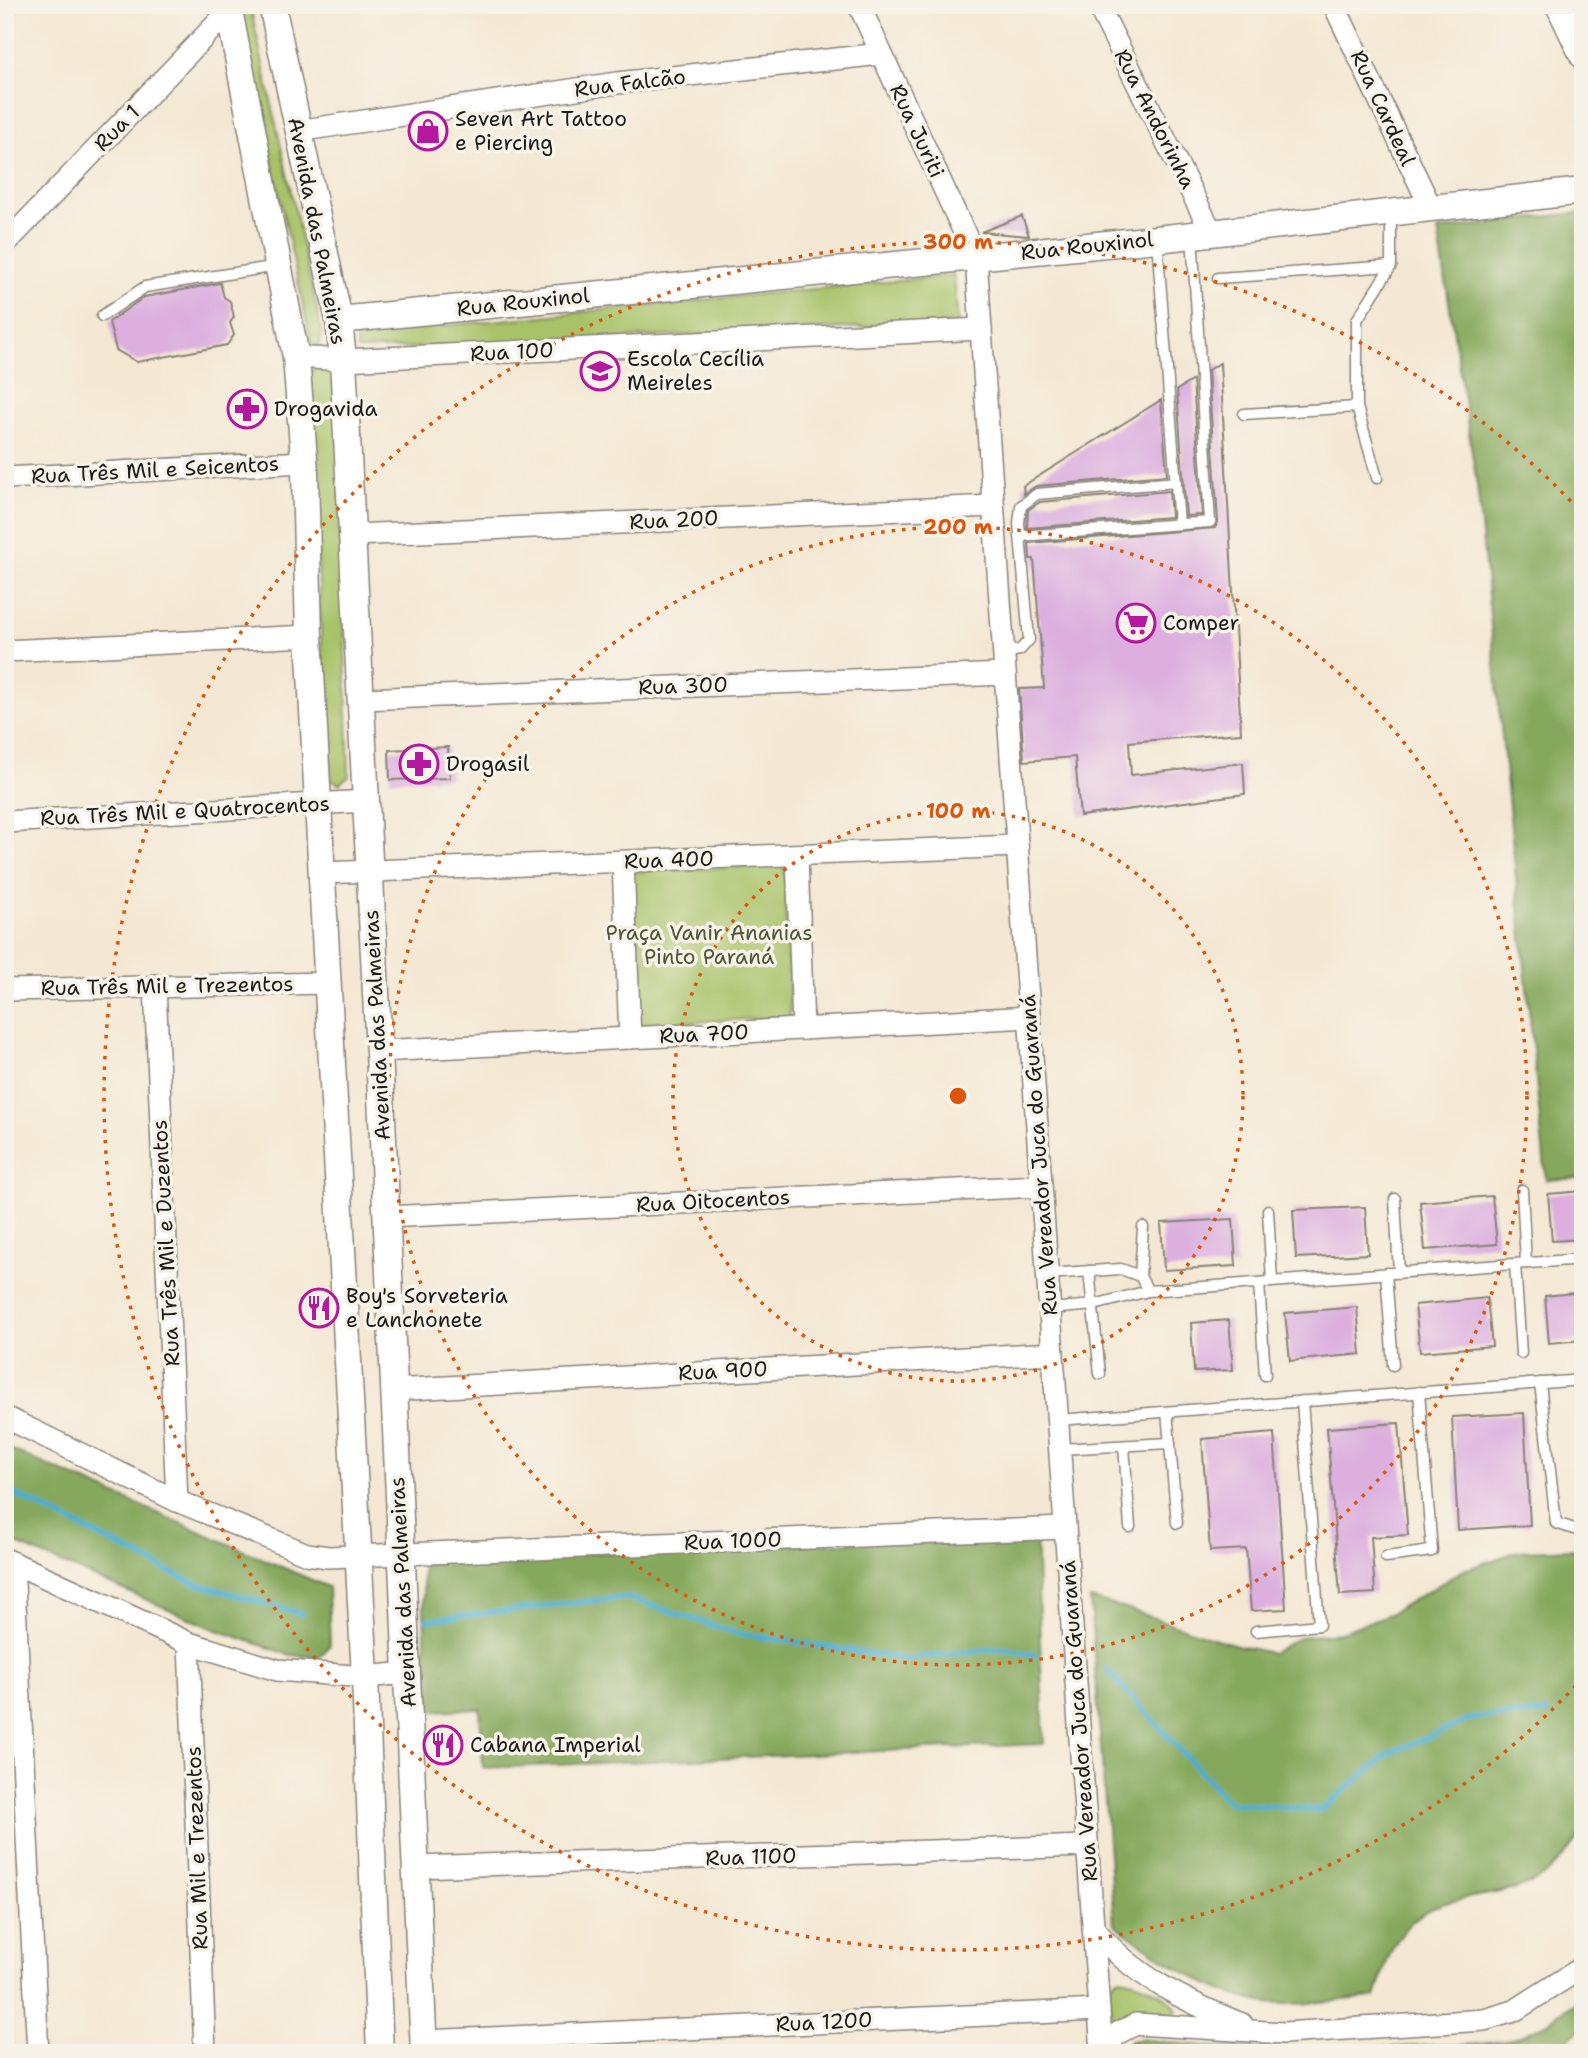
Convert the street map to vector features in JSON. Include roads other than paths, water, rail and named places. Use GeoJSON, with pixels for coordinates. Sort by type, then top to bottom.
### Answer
{"type":"FeatureCollection","features":[{"type":"Feature","properties":{"kind":"street","name":"Avenida das Palmeiras"},"geometry":{"type":"LineString","coordinates":[[272,5],[297,131],[340,320],[343,360],[379,1051],[392,1390],[424,2047]]}},
{"type":"Feature","properties":{"kind":"street","name":"Rua Juriti"},"geometry":{"type":"LineString","coordinates":[[859,5],[976,258]]}},
{"type":"Feature","properties":{"kind":"street","name":"Rua Andorinha"},"geometry":{"type":"LineString","coordinates":[[1098,5],[1202,234]]}},
{"type":"Feature","properties":{"kind":"street","name":"Rua Cardeal"},"geometry":{"type":"LineString","coordinates":[[1334,5],[1432,210]]}},
{"type":"Feature","properties":{"kind":"street"},"geometry":{"type":"LineString","coordinates":[[1559,5],[1583,55]]}},
{"type":"Feature","properties":{"kind":"street","name":"Avenida das Palmeiras"},"geometry":{"type":"LineString","coordinates":[[228,8],[296,357],[304,463],[309,636],[365,1677],[380,2053]]}},
{"type":"Feature","properties":{"kind":"street","name":"Rua 1"},"geometry":{"type":"LineString","coordinates":[[5,244],[228,8]]}},
{"type":"Feature","properties":{"kind":"street","name":"Rua Falcão"},"geometry":{"type":"LineString","coordinates":[[297,131],[617,83],[881,54]]}},
{"type":"Feature","properties":{"kind":"street","name":"Rua Rouxinol"},"geometry":{"type":"LineString","coordinates":[[340,320],[1391,215],[1583,191]]}},
{"type":"Feature","properties":{"kind":"street","name":"Rua Vereador Juca do Guaraná"},"geometry":{"type":"LineString","coordinates":[[976,258],[1102,2053]]}},
{"type":"Feature","properties":{"kind":"street","name":"Rua 100"},"geometry":{"type":"LineString","coordinates":[[296,357],[343,360],[981,329]]}},
{"type":"Feature","properties":{"kind":"street","name":"Rua Três Mil e Seicentos"},"geometry":{"type":"LineString","coordinates":[[5,478],[304,463]]}},
{"type":"Feature","properties":{"kind":"street","name":"Rua 200"},"geometry":{"type":"LineString","coordinates":[[354,535],[993,506]]}},
{"type":"Feature","properties":{"kind":"street"},"geometry":{"type":"LineString","coordinates":[[5,650],[309,636]]}},
{"type":"Feature","properties":{"kind":"street","name":"Rua 300"},"geometry":{"type":"LineString","coordinates":[[362,699],[1004,663]]}},
{"type":"Feature","properties":{"kind":"street","name":"Rua Três Mil e Quatrocentos"},"geometry":{"type":"LineString","coordinates":[[5,822],[366,801]]}},
{"type":"Feature","properties":{"kind":"street","name":"Rua 400"},"geometry":{"type":"LineString","coordinates":[[321,873],[1017,846]]}},
{"type":"Feature","properties":{"kind":"street"},"geometry":{"type":"LineString","coordinates":[[797,855],[803,1029]]}},
{"type":"Feature","properties":{"kind":"street"},"geometry":{"type":"LineString","coordinates":[[622,862],[630,1038]]}},
{"type":"Feature","properties":{"kind":"street","name":"Rua Três Mil e Trezentos"},"geometry":{"type":"LineString","coordinates":[[5,990],[328,983]]}},
{"type":"Feature","properties":{"kind":"street","name":"Rua Três Mil e Duzentos"},"geometry":{"type":"LineString","coordinates":[[155,985],[177,1501]]}},
{"type":"Feature","properties":{"kind":"street","name":"Rua 700"},"geometry":{"type":"LineString","coordinates":[[379,1051],[1029,1017]]}},
{"type":"Feature","properties":{"kind":"street","name":"Rua Oitocentos"},"geometry":{"type":"LineString","coordinates":[[385,1217],[1041,1186]]}},
{"type":"Feature","properties":{"kind":"street","name":"Rua 900"},"geometry":{"type":"LineString","coordinates":[[392,1390],[1053,1353]]}},
{"type":"Feature","properties":{"kind":"street","name":"Rua 1000"},"geometry":{"type":"LineString","coordinates":[[5,1417],[177,1501],[307,1554],[328,1558],[1065,1528]]}},
{"type":"Feature","properties":{"kind":"street"},"geometry":{"type":"LineString","coordinates":[[38,2053],[9,1561],[189,1643],[277,1670],[365,1677],[407,1673]]}},
{"type":"Feature","properties":{"kind":"street","name":"Rua Mil e Trezentos"},"geometry":{"type":"LineString","coordinates":[[189,1643],[205,2053]]}},
{"type":"Feature","properties":{"kind":"street","name":"Rua 1100"},"geometry":{"type":"LineString","coordinates":[[415,1867],[1087,1846]]}},
{"type":"Feature","properties":{"kind":"street"},"geometry":{"type":"LineString","coordinates":[[1093,1927],[1117,1956],[1143,1973],[1217,2013],[1268,2031]]}},
{"type":"Feature","properties":{"kind":"street"},"geometry":{"type":"LineString","coordinates":[[1102,2053],[1118,2034],[1136,2024],[1284,2033],[1494,2018],[1529,2002],[1583,1967]]}},
{"type":"Feature","properties":{"kind":"street"},"geometry":{"type":"LineString","coordinates":[[1097,1982],[1114,1973],[1143,1973]]}},
{"type":"Feature","properties":{"kind":"street"},"geometry":{"type":"LineString","coordinates":[[378,2003],[406,2002],[421,2006]]}},
{"type":"Feature","properties":{"kind":"street","name":"Rua 1200"},"geometry":{"type":"LineString","coordinates":[[424,2047],[1099,2010]]}},
{"type":"Feature","properties":{"kind":"lane"},"geometry":{"type":"LineString","coordinates":[[1377,478],[1357,407],[1357,320],[1391,266],[1391,215]]}},
{"type":"Feature","properties":{"kind":"lane"},"geometry":{"type":"LineString","coordinates":[[1020,536],[1210,522],[1202,234]]}},
{"type":"Feature","properties":{"kind":"lane"},"geometry":{"type":"LineString","coordinates":[[1157,239],[1179,524]]}},
{"type":"Feature","properties":{"kind":"lane"},"geometry":{"type":"LineString","coordinates":[[102,316],[145,288],[278,266]]}},
{"type":"Feature","properties":{"kind":"lane"},"geometry":{"type":"LineString","coordinates":[[1218,278],[1391,266]]}},
{"type":"Feature","properties":{"kind":"lane"},"geometry":{"type":"LineString","coordinates":[[1244,414],[1357,407]]}},
{"type":"Feature","properties":{"kind":"lane"},"geometry":{"type":"LineString","coordinates":[[1004,663],[1029,640],[1020,536],[1021,506],[1037,494],[1176,482]]}},
{"type":"Feature","properties":{"kind":"lane"},"geometry":{"type":"LineString","coordinates":[[1521,1353],[1522,1190]]}},
{"type":"Feature","properties":{"kind":"lane"},"geometry":{"type":"LineString","coordinates":[[1395,1199],[1399,1273]]}},
{"type":"Feature","properties":{"kind":"lane"},"geometry":{"type":"LineString","coordinates":[[1268,1210],[1272,1282]]}},
{"type":"Feature","properties":{"kind":"lane"},"geometry":{"type":"LineString","coordinates":[[1143,1227],[1140,1276],[1148,1291]]}},
{"type":"Feature","properties":{"kind":"lane"},"geometry":{"type":"LineString","coordinates":[[1050,1309],[1094,1305],[1148,1291],[1583,1259]]}},
{"type":"Feature","properties":{"kind":"lane"},"geometry":{"type":"LineString","coordinates":[[1047,1275],[1121,1269],[1140,1276]]}},
{"type":"Feature","properties":{"kind":"lane"},"geometry":{"type":"LineString","coordinates":[[1089,1272],[1100,1374]]}},
{"type":"Feature","properties":{"kind":"lane"},"geometry":{"type":"LineString","coordinates":[[1386,1273],[1393,1365]]}},
{"type":"Feature","properties":{"kind":"lane"},"geometry":{"type":"LineString","coordinates":[[1259,1283],[1265,1375]]}},
{"type":"Feature","properties":{"kind":"lane"},"geometry":{"type":"LineString","coordinates":[[1058,1420],[1583,1380]]}},
{"type":"Feature","properties":{"kind":"lane"},"geometry":{"type":"LineString","coordinates":[[1540,1383],[1556,1523],[1583,1532]]}},
{"type":"Feature","properties":{"kind":"lane"},"geometry":{"type":"LineString","coordinates":[[1386,1557],[1432,1551],[1419,1392]]}},
{"type":"Feature","properties":{"kind":"lane"},"geometry":{"type":"LineString","coordinates":[[1256,1631],[1319,1625],[1302,1401]]}},
{"type":"Feature","properties":{"kind":"lane"},"geometry":{"type":"LineString","coordinates":[[1167,1412],[1177,1523]]}},
{"type":"Feature","properties":{"kind":"lane"},"geometry":{"type":"LineString","coordinates":[[1060,1450],[1170,1443]]}},
{"type":"Feature","properties":{"kind":"lane"},"geometry":{"type":"LineString","coordinates":[[1124,1446],[1130,1527]]}},
{"type":"Feature","properties":{"kind":"waterway"},"geometry":{"type":"LineString","coordinates":[[5,1489],[191,1582],[302,1614]]}},
{"type":"Feature","properties":{"kind":"waterway"},"geometry":{"type":"LineString","coordinates":[[426,1620],[626,1597],[736,1633],[905,1659],[1002,1648],[1035,1655]]}},
{"type":"Feature","properties":{"kind":"waterway"},"geometry":{"type":"LineString","coordinates":[[1106,1669],[1229,1803],[1321,1810],[1388,1754],[1473,1718],[1547,1713]]}},
{"type":"Feature","properties":{"kind":"place","name":"Seven Art Tattoo e Piercing"},"geometry":{"type":"Point","coordinates":[428,131]}},
{"type":"Feature","properties":{"kind":"place","name":"Escola Cecília Meireles"},"geometry":{"type":"Point","coordinates":[600,371]}},
{"type":"Feature","properties":{"kind":"place","name":"Drogavida"},"geometry":{"type":"Point","coordinates":[247,409]}},
{"type":"Feature","properties":{"kind":"place","name":"Comper"},"geometry":{"type":"Point","coordinates":[1136,623]}},
{"type":"Feature","properties":{"kind":"place","name":"Drogasil"},"geometry":{"type":"Point","coordinates":[419,764]}},
{"type":"Feature","properties":{"kind":"place","name":"Boy's Sorveteria e Lanchonete"},"geometry":{"type":"Point","coordinates":[319,1308]}},
{"type":"Feature","properties":{"kind":"place","name":"Cabana Imperial"},"geometry":{"type":"Point","coordinates":[443,1745]}},
{"type":"Feature","properties":{"kind":"park label","name":"Praça Vanir Ananias Pinto Paraná"},"geometry":{"type":"Point","coordinates":[709,945]}}]}
